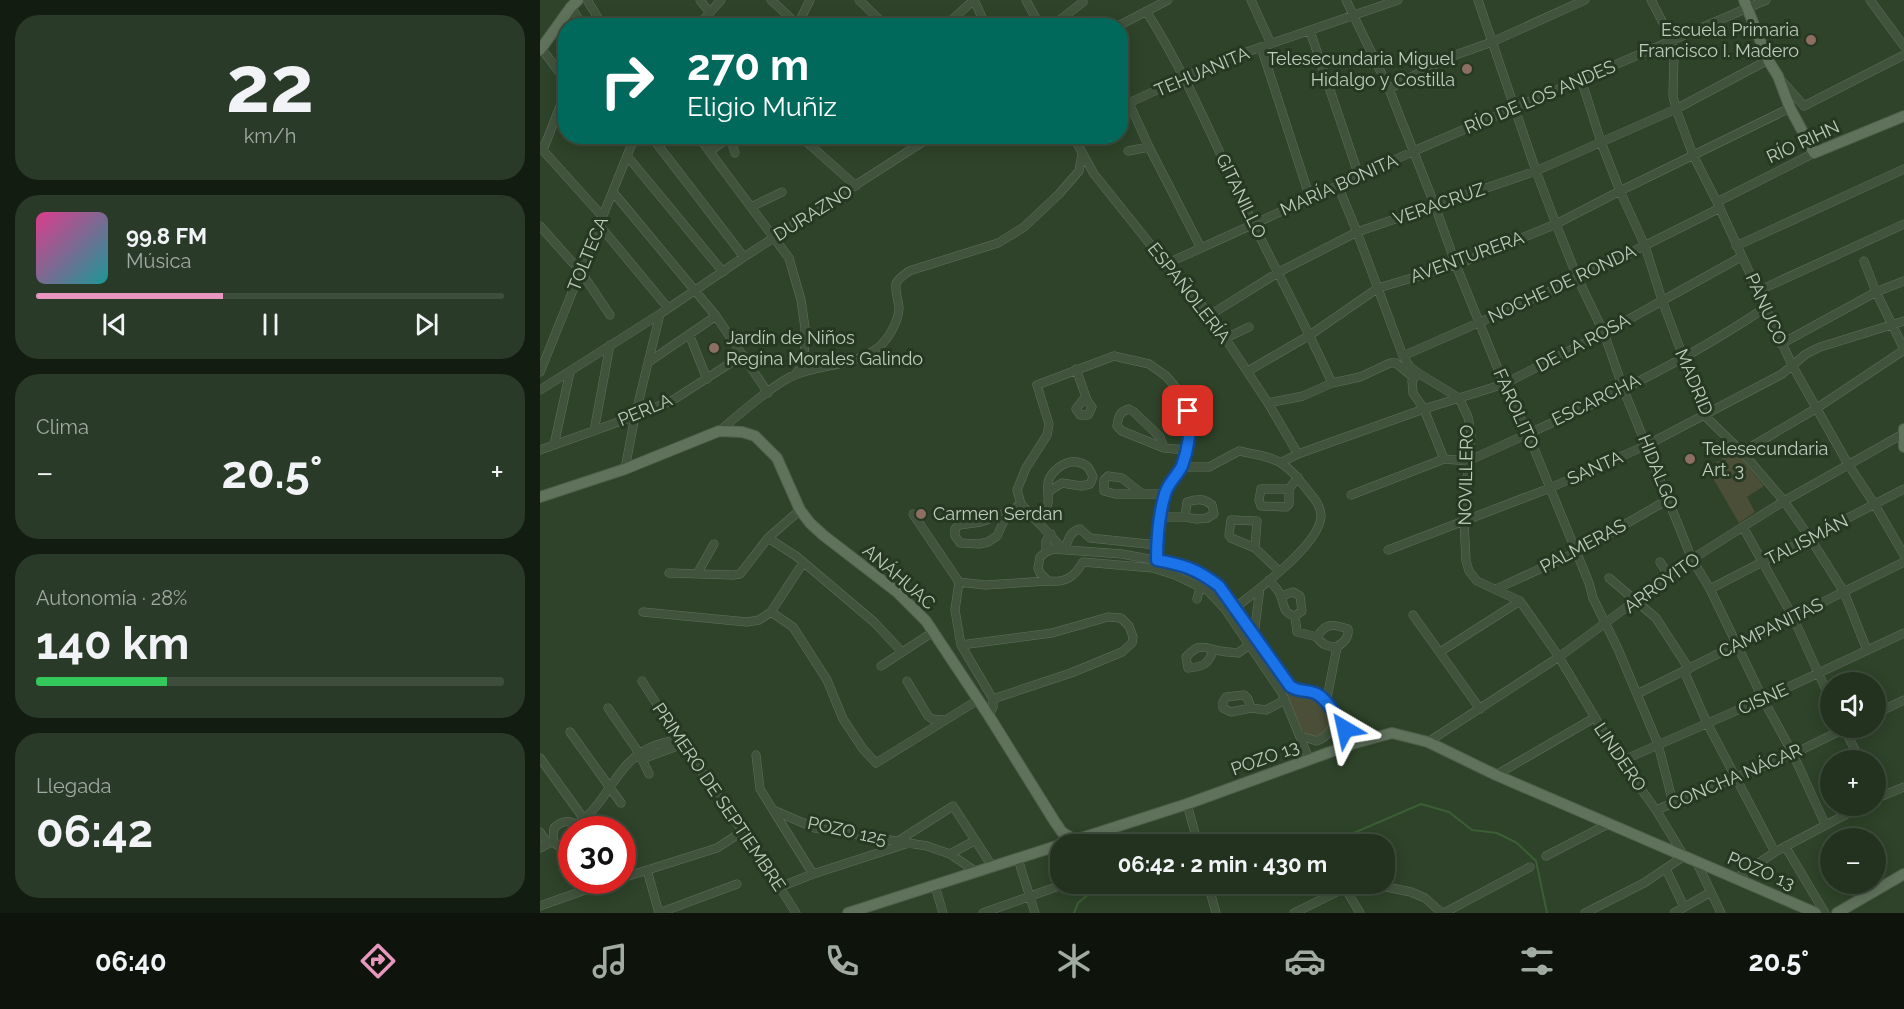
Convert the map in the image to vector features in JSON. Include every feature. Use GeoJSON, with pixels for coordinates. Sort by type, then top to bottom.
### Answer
{"type":"FeatureCollection","features":[{"type":"Feature","properties":{"kind":"main road"},"geometry":{"type":"LineString","coordinates":[[563,18],[574,3]]}},
{"type":"Feature","properties":{"kind":"main road"},"geometry":{"type":"LineString","coordinates":[[1746,4],[1768,60],[1778,76],[1790,108],[1814,153]]}},
{"type":"Feature","properties":{"kind":"main road"},"geometry":{"type":"LineString","coordinates":[[541,49],[558,25]]}},
{"type":"Feature","properties":{"kind":"main road","name":"RÍO RIHN"},"geometry":{"type":"LineString","coordinates":[[1814,153],[1904,116]]}},
{"type":"Feature","properties":{"kind":"main road"},"geometry":{"type":"LineString","coordinates":[[1903,431],[1904,447]]}},
{"type":"Feature","properties":{"kind":"main road"},"geometry":{"type":"LineString","coordinates":[[540,497],[625,469],[719,432]]}},
{"type":"Feature","properties":{"kind":"main road","name":"ANÁHUAC"},"geometry":{"type":"LineString","coordinates":[[719,432],[742,432],[755,436],[766,446],[777,458],[800,510],[810,523],[910,604],[926,621],[1055,822],[1065,834]]}},
{"type":"Feature","properties":{"kind":"main road","name":"POZO 13"},"geometry":{"type":"LineString","coordinates":[[1094,834],[1187,804],[1355,742],[1392,733],[1428,742],[1496,775],[1816,913]]}},
{"type":"Feature","properties":{"kind":"main road","name":"POZO 13"},"geometry":{"type":"LineString","coordinates":[[850,913],[1050,848]]}},
{"type":"Feature","properties":{"kind":"main road"},"geometry":{"type":"LineString","coordinates":[[1837,913],[1904,874]]}},
{"type":"Feature","properties":{"kind":"street"},"geometry":{"type":"LineString","coordinates":[[587,0],[598,18]]}},
{"type":"Feature","properties":{"kind":"street"},"geometry":{"type":"LineString","coordinates":[[699,0],[710,13]]}},
{"type":"Feature","properties":{"kind":"street"},"geometry":{"type":"LineString","coordinates":[[705,18],[721,0]]}},
{"type":"Feature","properties":{"kind":"street"},"geometry":{"type":"LineString","coordinates":[[771,0],[790,18]]}},
{"type":"Feature","properties":{"kind":"street"},"geometry":{"type":"LineString","coordinates":[[801,18],[810,0]]}},
{"type":"Feature","properties":{"kind":"street"},"geometry":{"type":"LineString","coordinates":[[860,0],[878,18]]}},
{"type":"Feature","properties":{"kind":"street"},"geometry":{"type":"LineString","coordinates":[[954,18],[974,0],[982,18]]}},
{"type":"Feature","properties":{"kind":"street"},"geometry":{"type":"LineString","coordinates":[[1026,0],[1036,18]]}},
{"type":"Feature","properties":{"kind":"street"},"geometry":{"type":"LineString","coordinates":[[1128,21],[1168,0]]}},
{"type":"Feature","properties":{"kind":"street"},"geometry":{"type":"LineString","coordinates":[[1251,0],[1271,44]]}},
{"type":"Feature","properties":{"kind":"street","name":"FAROLITO"},"geometry":{"type":"LineString","coordinates":[[1346,0],[1389,89],[1504,384],[1528,434],[1577,552],[1593,598],[1607,623],[1658,744],[1673,803]]}},
{"type":"Feature","properties":{"kind":"street","name":"TEHUANITA"},"geometry":{"type":"LineString","coordinates":[[1128,104],[1185,77],[1261,47],[1398,0]]}},
{"type":"Feature","properties":{"kind":"street","name":"HIDALGO"},"geometry":{"type":"LineString","coordinates":[[1478,0],[1556,224],[1578,279],[1604,333],[1623,388],[1692,559],[1793,754],[1825,824]]}},
{"type":"Feature","properties":{"kind":"street"},"geometry":{"type":"LineString","coordinates":[[1389,89],[1447,58],[1492,42],[1585,0]]}},
{"type":"Feature","properties":{"kind":"street"},"geometry":{"type":"LineString","coordinates":[[1652,0],[1671,40]]}},
{"type":"Feature","properties":{"kind":"street","name":"RÍO DE LOS ANDES"},"geometry":{"type":"LineString","coordinates":[[1414,151],[1581,80],[1746,4],[1766,0]]}},
{"type":"Feature","properties":{"kind":"street"},"geometry":{"type":"LineString","coordinates":[[1870,0],[1904,46]]}},
{"type":"Feature","properties":{"kind":"street"},"geometry":{"type":"LineString","coordinates":[[1062,18],[1082,1]]}},
{"type":"Feature","properties":{"kind":"street"},"geometry":{"type":"LineString","coordinates":[[574,3],[580,18]]}},
{"type":"Feature","properties":{"kind":"street","name":"GITANILLO"},"geometry":{"type":"LineString","coordinates":[[1146,11],[1185,77],[1332,383]]}},
{"type":"Feature","properties":{"kind":"street"},"geometry":{"type":"LineString","coordinates":[[1310,31],[1359,176]]}},
{"type":"Feature","properties":{"kind":"street","name":"PANUCO"},"geometry":{"type":"LineString","coordinates":[[1671,40],[1674,53],[1673,96],[1693,155],[1792,365],[1848,464],[1904,555]]}},
{"type":"Feature","properties":{"kind":"street"},"geometry":{"type":"LineString","coordinates":[[1261,47],[1310,198]]}},
{"type":"Feature","properties":{"kind":"street"},"geometry":{"type":"LineString","coordinates":[[541,49],[558,71]]}},
{"type":"Feature","properties":{"kind":"street"},"geometry":{"type":"LineString","coordinates":[[1778,76],[1804,106],[1904,55]]}},
{"type":"Feature","properties":{"kind":"street","name":"VERACRUZ"},"geometry":{"type":"LineString","coordinates":[[1210,315],[1279,272],[1357,232],[1536,171],[1676,109],[1768,60]]}},
{"type":"Feature","properties":{"kind":"street","name":"MADRID"},"geometry":{"type":"LineString","coordinates":[[1581,80],[1601,142],[1645,246],[1662,300],[1705,416],[1742,453],[1784,501],[1810,538],[1844,592],[1867,650]]}},
{"type":"Feature","properties":{"kind":"street","name":"AVENTURERA"},"geometry":{"type":"LineString","coordinates":[[1248,371],[1310,335],[1378,288],[1456,265],[1556,224],[1790,108]]}},
{"type":"Feature","properties":{"kind":"street"},"geometry":{"type":"LineString","coordinates":[[558,110],[542,149],[603,217]]}},
{"type":"Feature","properties":{"kind":"street"},"geometry":{"type":"LineString","coordinates":[[1128,110],[1201,248]]}},
{"type":"Feature","properties":{"kind":"street","name":"TOLTECA"},"geometry":{"type":"LineString","coordinates":[[540,372],[632,144]]}},
{"type":"Feature","properties":{"kind":"street"},"geometry":{"type":"LineString","coordinates":[[657,144],[744,257]]}},
{"type":"Feature","properties":{"kind":"street"},"geometry":{"type":"LineString","coordinates":[[704,144],[789,258],[801,300],[805,328],[804,363],[795,375],[768,393],[719,432]]}},
{"type":"Feature","properties":{"kind":"street"},"geometry":{"type":"LineString","coordinates":[[710,151],[720,144]]}},
{"type":"Feature","properties":{"kind":"street"},"geometry":{"type":"LineString","coordinates":[[733,144],[735,153]]}},
{"type":"Feature","properties":{"kind":"street"},"geometry":{"type":"LineString","coordinates":[[809,144],[856,186]]}},
{"type":"Feature","properties":{"kind":"street","name":"DURAZNO"},"geometry":{"type":"LineString","coordinates":[[540,390],[919,144]]}},
{"type":"Feature","properties":{"kind":"street","name":"ESPAÑOLERÍA"},"geometry":{"type":"LineString","coordinates":[[1077,144],[1094,174],[1210,315],[1248,371],[1298,454]]}},
{"type":"Feature","properties":{"kind":"street"},"geometry":{"type":"LineString","coordinates":[[1128,151],[1149,147]]}},
{"type":"Feature","properties":{"kind":"street","name":"MARÍA BONITA"},"geometry":{"type":"LineString","coordinates":[[1166,264],[1414,151]]}},
{"type":"Feature","properties":{"kind":"street","name":"RÍO RIHN"},"geometry":{"type":"LineString","coordinates":[[1718,205],[1814,153]]}},
{"type":"Feature","properties":{"kind":"street"},"geometry":{"type":"LineString","coordinates":[[795,375],[848,362],[874,350],[886,340],[896,320],[899,310],[896,284],[901,278],[909,272],[998,243],[1024,227],[1059,194],[1078,171],[1082,154]]}},
{"type":"Feature","properties":{"kind":"street"},"geometry":{"type":"LineString","coordinates":[[628,156],[723,272]]}},
{"type":"Feature","properties":{"kind":"street"},"geometry":{"type":"LineString","coordinates":[[1736,246],[1904,169]]}},
{"type":"Feature","properties":{"kind":"street","name":"NOVILLERO"},"geometry":{"type":"LineString","coordinates":[[1338,186],[1402,356],[1416,376],[1459,398],[1468,417],[1471,434],[1464,521],[1466,561],[1469,571],[1477,581],[1520,601]]}},
{"type":"Feature","properties":{"kind":"street"},"geometry":{"type":"LineString","coordinates":[[613,192],[716,316],[768,393]]}},
{"type":"Feature","properties":{"kind":"street"},"geometry":{"type":"LineString","coordinates":[[751,207],[782,192]]}},
{"type":"Feature","properties":{"kind":"street","name":"NOCHE DE RONDA"},"geometry":{"type":"LineString","coordinates":[[1402,356],[1578,279],[1645,246],[1718,205]]}},
{"type":"Feature","properties":{"kind":"street"},"geometry":{"type":"LineString","coordinates":[[1758,291],[1904,225]]}},
{"type":"Feature","properties":{"kind":"street"},"geometry":{"type":"LineString","coordinates":[[600,226],[668,308]]}},
{"type":"Feature","properties":{"kind":"street"},"geometry":{"type":"LineString","coordinates":[[542,229],[581,272],[610,315]]}},
{"type":"Feature","properties":{"kind":"street","name":"DE LA ROSA"},"geometry":{"type":"LineString","coordinates":[[1282,462],[1298,454],[1424,409],[1504,384],[1604,333],[1741,256]]}},
{"type":"Feature","properties":{"kind":"street"},"geometry":{"type":"LineString","coordinates":[[1742,453],[1817,408],[1904,350],[1864,261]]}},
{"type":"Feature","properties":{"kind":"street"},"geometry":{"type":"LineString","coordinates":[[1781,344],[1876,292],[1904,281]]}},
{"type":"Feature","properties":{"kind":"street","name":"ESCARCHA"},"geometry":{"type":"LineString","coordinates":[[1468,462],[1683,357],[1766,307]]}},
{"type":"Feature","properties":{"kind":"street"},"geometry":{"type":"LineString","coordinates":[[625,469],[635,416],[660,314]]}},
{"type":"Feature","properties":{"kind":"street"},"geometry":{"type":"LineString","coordinates":[[650,361],[716,316]]}},
{"type":"Feature","properties":{"kind":"street","name":"SANTA"},"geometry":{"type":"LineString","coordinates":[[1388,550],[1550,488],[1647,445],[1782,374],[1806,354],[1820,347],[1904,321]]}},
{"type":"Feature","properties":{"kind":"street"},"geometry":{"type":"LineString","coordinates":[[1226,338],[1249,327]]}},
{"type":"Feature","properties":{"kind":"street"},"geometry":{"type":"LineString","coordinates":[[689,334],[707,378]]}},
{"type":"Feature","properties":{"kind":"street"},"geometry":{"type":"LineString","coordinates":[[594,431],[610,345]]}},
{"type":"Feature","properties":{"kind":"street","name":"PERLA"},"geometry":{"type":"LineString","coordinates":[[540,450],[673,400],[743,355]]}},
{"type":"Feature","properties":{"kind":"street"},"geometry":{"type":"LineString","coordinates":[[1064,549],[1021,504],[1017,490],[1019,481],[1047,435],[1049,424],[1037,385],[1114,356],[1149,364],[1166,376],[1185,398],[1191,424],[1181,467],[1165,494],[1157,545],[1157,560]]}},
{"type":"Feature","properties":{"kind":"street"},"geometry":{"type":"LineString","coordinates":[[1268,403],[1303,396],[1332,383],[1360,377],[1390,363],[1396,363],[1416,376],[1412,381],[1413,393],[1424,409],[1444,459]]}},
{"type":"Feature","properties":{"kind":"street"},"geometry":{"type":"LineString","coordinates":[[1076,369],[1087,399]]}},
{"type":"Feature","properties":{"kind":"street"},"geometry":{"type":"LineString","coordinates":[[554,445],[570,372]]}},
{"type":"Feature","properties":{"kind":"street"},"geometry":{"type":"LineString","coordinates":[[1164,448],[1160,437],[1134,412],[1129,409],[1123,411],[1118,418],[1117,426],[1122,431],[1164,448],[1186,450]]}},
{"type":"Feature","properties":{"kind":"street","name":"ARROYITO"},"geometry":{"type":"LineString","coordinates":[[1428,742],[1559,657],[1692,559],[1784,501],[1903,431]]}},
{"type":"Feature","properties":{"kind":"street"},"geometry":{"type":"LineString","coordinates":[[1181,467],[1209,467],[1239,451],[1270,457],[1282,462],[1298,477],[1319,505],[1321,516],[1318,530],[1308,544],[1280,571],[1235,608]]}},
{"type":"Feature","properties":{"kind":"street"},"geometry":{"type":"LineString","coordinates":[[1351,495],[1444,459],[1468,462]]}},
{"type":"Feature","properties":{"kind":"street"},"geometry":{"type":"LineString","coordinates":[[1037,519],[1048,505],[1048,492],[1049,478],[1062,465],[1070,461],[1089,467],[1093,477],[1090,484],[1082,486],[1062,483],[1048,492]]}},
{"type":"Feature","properties":{"kind":"street"},"geometry":{"type":"LineString","coordinates":[[1289,489],[1298,477]]}},
{"type":"Feature","properties":{"kind":"street","name":"TALISMÁN"},"geometry":{"type":"LineString","coordinates":[[1710,590],[1904,489]]}},
{"type":"Feature","properties":{"kind":"street"},"geometry":{"type":"LineString","coordinates":[[1141,493],[1165,494]]}},
{"type":"Feature","properties":{"kind":"street","name":"PALMERAS"},"geometry":{"type":"LineString","coordinates":[[1496,590],[1577,552],[1669,499]]}},
{"type":"Feature","properties":{"kind":"street"},"geometry":{"type":"LineString","coordinates":[[1008,512],[997,536],[988,542],[960,543],[955,536],[955,529],[959,525],[981,522],[1008,512],[1021,504]]}},
{"type":"Feature","properties":{"kind":"street"},"geometry":{"type":"LineString","coordinates":[[669,573],[733,575],[740,573],[768,538],[800,510]]}},
{"type":"Feature","properties":{"kind":"street"},"geometry":{"type":"LineString","coordinates":[[913,514],[959,582],[955,610],[961,645],[993,699],[993,707],[989,716]]}},
{"type":"Feature","properties":{"kind":"street"},"geometry":{"type":"LineString","coordinates":[[1161,517],[1185,517]]}},
{"type":"Feature","properties":{"kind":"street"},"geometry":{"type":"LineString","coordinates":[[1255,548],[1257,521],[1231,520],[1231,538],[1255,548],[1280,571]]}},
{"type":"Feature","properties":{"kind":"street"},"geometry":{"type":"LineString","coordinates":[[1743,527],[1793,617],[1820,680]]}},
{"type":"Feature","properties":{"kind":"street"},"geometry":{"type":"LineString","coordinates":[[1064,549],[1069,537],[1075,530],[1080,529],[1090,538],[1157,545]]}},
{"type":"Feature","properties":{"kind":"street"},"geometry":{"type":"LineString","coordinates":[[1046,552],[1046,541],[1051,534]]}},
{"type":"Feature","properties":{"kind":"street"},"geometry":{"type":"LineString","coordinates":[[768,538],[787,550],[874,622],[902,652]]}},
{"type":"Feature","properties":{"kind":"street"},"geometry":{"type":"LineString","coordinates":[[697,574],[714,544]]}},
{"type":"Feature","properties":{"kind":"street"},"geometry":{"type":"LineString","coordinates":[[1048,581],[1038,568],[1040,557],[1046,552],[1064,549],[1122,554],[1157,560],[1186,566],[1205,575],[1219,586],[1290,686],[1296,691],[1317,694],[1355,742]]}},
{"type":"Feature","properties":{"kind":"street"},"geometry":{"type":"LineString","coordinates":[[959,582],[985,585],[1063,582],[1077,572],[1083,562],[1082,551]]}},
{"type":"Feature","properties":{"kind":"street"},"geometry":{"type":"LineString","coordinates":[[1083,562],[1153,568],[1175,574],[1199,586],[1218,601],[1283,697],[1309,759]]}},
{"type":"Feature","properties":{"kind":"street"},"geometry":{"type":"LineString","coordinates":[[1660,562],[1669,576]]}},
{"type":"Feature","properties":{"kind":"street","name":"CAMPANITAS"},"geometry":{"type":"LineString","coordinates":[[1637,694],[1904,562]]}},
{"type":"Feature","properties":{"kind":"street"},"geometry":{"type":"LineString","coordinates":[[643,612],[747,622],[759,620],[771,612],[803,563]]}},
{"type":"Feature","properties":{"kind":"street"},"geometry":{"type":"LineString","coordinates":[[1197,598],[1199,586],[1205,575]]}},
{"type":"Feature","properties":{"kind":"street"},"geometry":{"type":"LineString","coordinates":[[1609,578],[1656,618],[1687,670],[1707,723],[1775,852]]}},
{"type":"Feature","properties":{"kind":"street"},"geometry":{"type":"LineString","coordinates":[[1269,580],[1281,596],[1283,606],[1289,614],[1295,616]]}},
{"type":"Feature","properties":{"kind":"street"},"geometry":{"type":"LineString","coordinates":[[1254,635],[1260,588]]}},
{"type":"Feature","properties":{"kind":"street"},"geometry":{"type":"LineString","coordinates":[[1281,596],[1293,592],[1300,596],[1302,611],[1295,616]]}},
{"type":"Feature","properties":{"kind":"street"},"geometry":{"type":"LineString","coordinates":[[1440,652],[1520,601],[1559,657]]}},
{"type":"Feature","properties":{"kind":"street"},"geometry":{"type":"LineString","coordinates":[[771,612],[793,627],[827,680],[843,719],[863,749],[876,763],[978,700]]}},
{"type":"Feature","properties":{"kind":"street"},"geometry":{"type":"LineString","coordinates":[[1413,615],[1480,709]]}},
{"type":"Feature","properties":{"kind":"street"},"geometry":{"type":"LineString","coordinates":[[1295,616],[1297,632],[1317,637],[1328,647],[1337,647],[1349,635],[1348,629],[1329,625],[1322,629],[1317,637]]}},
{"type":"Feature","properties":{"kind":"street"},"geometry":{"type":"LineString","coordinates":[[961,645],[1052,633],[1108,617],[1121,618],[1129,626],[1133,637],[1132,643],[1122,652],[1071,673],[993,699]]}},
{"type":"Feature","properties":{"kind":"street"},"geometry":{"type":"LineString","coordinates":[[881,666],[933,632]]}},
{"type":"Feature","properties":{"kind":"street","name":"CISNE"},"geometry":{"type":"LineString","coordinates":[[1621,761],[1763,699],[1904,633]]}},
{"type":"Feature","properties":{"kind":"street"},"geometry":{"type":"LineString","coordinates":[[1213,650],[1238,653],[1249,645]]}},
{"type":"Feature","properties":{"kind":"street"},"geometry":{"type":"LineString","coordinates":[[1326,703],[1337,647]]}},
{"type":"Feature","properties":{"kind":"street","name":"LINDERO"},"geometry":{"type":"LineString","coordinates":[[1559,657],[1621,761],[1684,855]]}},
{"type":"Feature","properties":{"kind":"street","name":"PRIMERO DE SEPTIEMBRE"},"geometry":{"type":"LineString","coordinates":[[642,681],[796,913]]}},
{"type":"Feature","properties":{"kind":"street"},"geometry":{"type":"LineString","coordinates":[[907,681],[928,716],[932,719],[945,720]]}},
{"type":"Feature","properties":{"kind":"street"},"geometry":{"type":"LineString","coordinates":[[1251,708],[1266,710],[1283,697],[1290,686]]}},
{"type":"Feature","properties":{"kind":"street"},"geometry":{"type":"LineString","coordinates":[[1886,709],[1904,700]]}},
{"type":"Feature","properties":{"kind":"street"},"geometry":{"type":"LineString","coordinates":[[608,708],[649,774]]}},
{"type":"Feature","properties":{"kind":"street"},"geometry":{"type":"LineString","coordinates":[[1300,736],[1317,741],[1326,737],[1333,729],[1335,715]]}},
{"type":"Feature","properties":{"kind":"street"},"geometry":{"type":"LineString","coordinates":[[1496,775],[1594,718]]}},
{"type":"Feature","properties":{"kind":"street"},"geometry":{"type":"LineString","coordinates":[[570,732],[621,802]]}},
{"type":"Feature","properties":{"kind":"street","name":"CONCHA NÁCAR"},"geometry":{"type":"LineString","coordinates":[[1656,810],[1793,754],[1825,738]]}},
{"type":"Feature","properties":{"kind":"street"},"geometry":{"type":"LineString","coordinates":[[588,816],[622,769],[639,756],[681,742]]}},
{"type":"Feature","properties":{"kind":"street"},"geometry":{"type":"LineString","coordinates":[[756,755],[760,789],[813,874]]}},
{"type":"Feature","properties":{"kind":"street"},"geometry":{"type":"LineString","coordinates":[[540,758],[575,816]]}},
{"type":"Feature","properties":{"kind":"street"},"geometry":{"type":"LineString","coordinates":[[1886,793],[1904,787]]}},
{"type":"Feature","properties":{"kind":"street"},"geometry":{"type":"LineString","coordinates":[[1187,804],[1196,834]]}},
{"type":"Feature","properties":{"kind":"street"},"geometry":{"type":"LineString","coordinates":[[898,841],[953,806],[992,866]]}},
{"type":"Feature","properties":{"kind":"street","name":"POZO 125"},"geometry":{"type":"LineString","coordinates":[[773,810],[815,828],[911,843],[950,854],[975,871]]}},
{"type":"Feature","properties":{"kind":"street"},"geometry":{"type":"LineString","coordinates":[[1735,879],[1785,846],[1841,816]]}},
{"type":"Feature","properties":{"kind":"street"},"geometry":{"type":"LineString","coordinates":[[1546,856],[1610,823]]}},
{"type":"Feature","properties":{"kind":"street"},"geometry":{"type":"LineString","coordinates":[[547,844],[554,828],[558,825]]}},
{"type":"Feature","properties":{"kind":"street"},"geometry":{"type":"LineString","coordinates":[[636,874],[717,848],[743,831]]}},
{"type":"Feature","properties":{"kind":"street"},"geometry":{"type":"LineString","coordinates":[[540,832],[547,844]]}},
{"type":"Feature","properties":{"kind":"street"},"geometry":{"type":"LineString","coordinates":[[950,854],[974,841]]}},
{"type":"Feature","properties":{"kind":"street"},"geometry":{"type":"LineString","coordinates":[[780,888],[813,874],[911,843]]}},
{"type":"Feature","properties":{"kind":"street"},"geometry":{"type":"LineString","coordinates":[[1785,846],[1825,913]]}},
{"type":"Feature","properties":{"kind":"street"},"geometry":{"type":"LineString","coordinates":[[1585,913],[1644,884],[1684,855]]}},
{"type":"Feature","properties":{"kind":"street"},"geometry":{"type":"LineString","coordinates":[[1018,859],[1035,913]]}},
{"type":"Feature","properties":{"kind":"street"},"geometry":{"type":"LineString","coordinates":[[1696,861],[1721,913]]}},
{"type":"Feature","properties":{"kind":"street"},"geometry":{"type":"LineString","coordinates":[[1395,889],[1425,898],[1443,913],[1530,867]]}},
{"type":"Feature","properties":{"kind":"street"},"geometry":{"type":"LineString","coordinates":[[1666,869],[1684,907]]}},
{"type":"Feature","properties":{"kind":"street"},"geometry":{"type":"LineString","coordinates":[[647,870],[659,913],[737,884]]}},
{"type":"Feature","properties":{"kind":"street"},"geometry":{"type":"LineString","coordinates":[[935,885],[943,913]]}},
{"type":"Feature","properties":{"kind":"street"},"geometry":{"type":"LineString","coordinates":[[983,913],[1050,890]]}},
{"type":"Feature","properties":{"kind":"street"},"geometry":{"type":"LineString","coordinates":[[1674,913],[1711,892]]}},
{"type":"Feature","properties":{"kind":"street"},"geometry":{"type":"LineString","coordinates":[[540,906],[574,894]]}},
{"type":"Feature","properties":{"kind":"street"},"geometry":{"type":"LineString","coordinates":[[1211,894],[1216,913]]}},
{"type":"Feature","properties":{"kind":"street"},"geometry":{"type":"LineString","coordinates":[[1294,913],[1333,894]]}},
{"type":"Feature","properties":{"kind":"street"},"geometry":{"type":"LineString","coordinates":[[1349,894],[1360,913]]}},
{"type":"Feature","properties":{"kind":"green space"},"geometry":{"type":"Polygon","coordinates":[[[1735,451],[1764,486],[1747,497],[1755,512],[1739,523],[1707,468],[1735,451]]]}},
{"type":"Feature","properties":{"kind":"green space"},"geometry":{"type":"Polygon","coordinates":[[[1286,689],[1299,694],[1315,696],[1329,717],[1328,730],[1317,738],[1305,736],[1285,692],[1286,689]]]}},
{"type":"Feature","properties":{"kind":"waterway"},"geometry":{"type":"LineString","coordinates":[[1351,834],[1421,804],[1449,812],[1472,830],[1497,833],[1517,843],[1536,861],[1547,913]]}},
{"type":"Feature","properties":{"kind":"waterway"},"geometry":{"type":"LineString","coordinates":[[1074,913],[1078,903],[1089,894]]}},
{"type":"Feature","properties":{"kind":"place","name":"Escuela Primaria Francisco I. Madero"},"geometry":{"type":"Point","coordinates":[1811,40]}},
{"type":"Feature","properties":{"kind":"place","name":"Telesecundaria Miguel Hidalgo y Costilla"},"geometry":{"type":"Point","coordinates":[1467,69]}},
{"type":"Feature","properties":{"kind":"place","name":"Jardín de Niños Regina Morales Galindo"},"geometry":{"type":"Point","coordinates":[714,348]}},
{"type":"Feature","properties":{"kind":"place","name":"Telesecundaria Art. 3"},"geometry":{"type":"Point","coordinates":[1690,459]}},
{"type":"Feature","properties":{"kind":"place","name":"Carmen Serdan"},"geometry":{"type":"Point","coordinates":[921,514]}},
{"type":"Feature","properties":{"kind":"route"},"geometry":{"type":"LineString","coordinates":[[1188,411],[1191,424],[1181,467],[1165,494],[1157,545],[1157,560],[1186,566],[1205,575],[1219,586],[1290,686],[1296,691],[1317,694],[1345,729]]}}]}
